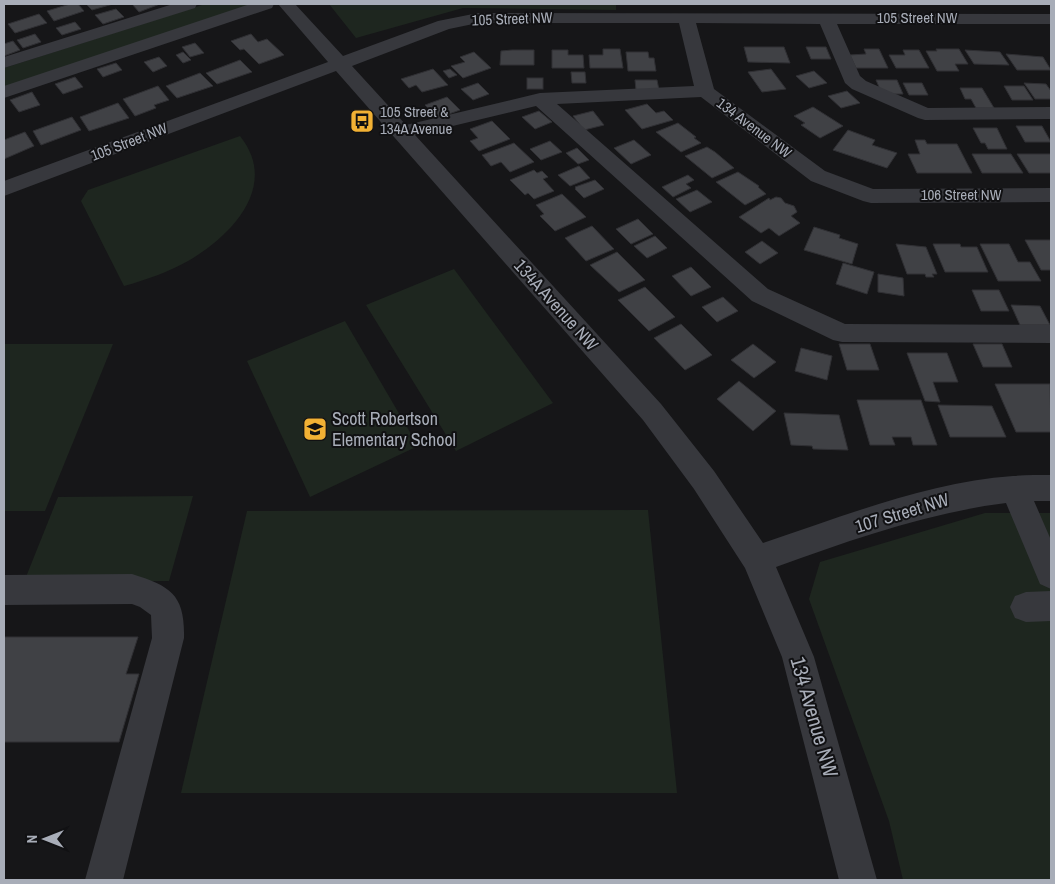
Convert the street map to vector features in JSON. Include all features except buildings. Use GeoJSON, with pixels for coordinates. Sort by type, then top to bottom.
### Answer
{"type":"FeatureCollection","features":[{"type":"Feature","properties":{"kind":"street"},"geometry":{"type":"LineString","coordinates":[[4,63],[189,4]]}},
{"type":"Feature","properties":{"kind":"street"},"geometry":{"type":"LineString","coordinates":[[4,92],[266,4]]}},
{"type":"Feature","properties":{"kind":"street","name":"134A Avenue NW"},"geometry":{"type":"LineString","coordinates":[[286,4],[652,412],[704,480],[757,559]]}},
{"type":"Feature","properties":{"kind":"street","name":"105 Street NW"},"geometry":{"type":"LineString","coordinates":[[4,189],[444,25],[478,18],[686,18],[770,11],[826,18],[1051,19]]}},
{"type":"Feature","properties":{"kind":"street","name":"134 Avenue NW"},"geometry":{"type":"LineString","coordinates":[[686,18],[705,91],[818,176],[871,196]]}},
{"type":"Feature","properties":{"kind":"street"},"geometry":{"type":"LineString","coordinates":[[826,18],[852,79],[859,85],[925,114],[1051,113]]}},
{"type":"Feature","properties":{"kind":"street"},"geometry":{"type":"LineString","coordinates":[[402,132],[540,99],[705,91]]}},
{"type":"Feature","properties":{"kind":"street"},"geometry":{"type":"LineString","coordinates":[[540,99],[760,295],[842,333],[1051,334]]}},
{"type":"Feature","properties":{"kind":"street","name":"106 Street NW"},"geometry":{"type":"LineString","coordinates":[[871,196],[1051,195]]}},
{"type":"Feature","properties":{"kind":"street"},"geometry":{"type":"LineString","coordinates":[[1014,488],[1051,574]]}},
{"type":"Feature","properties":{"kind":"street","name":"107 Street NW"},"geometry":{"type":"LineString","coordinates":[[757,559],[934,501],[1014,488],[1051,488]]}},
{"type":"Feature","properties":{"kind":"street","name":"134 Avenue NW"},"geometry":{"type":"LineString","coordinates":[[757,559],[798,657],[858,880]]}},
{"type":"Feature","properties":{"kind":"street"},"geometry":{"type":"LineString","coordinates":[[4,590],[132,589],[148,594],[161,602],[169,618],[168,638],[104,880]]}},
{"type":"Feature","properties":{"kind":"shaded area"},"geometry":{"type":"Polygon","coordinates":[[[205,4],[257,4],[262,10],[4,93],[4,68],[205,4]]]}},
{"type":"Feature","properties":{"kind":"shaded area"},"geometry":{"type":"Polygon","coordinates":[[[329,4],[616,4],[616,10],[463,8],[356,38],[329,4]]]}},
{"type":"Feature","properties":{"kind":"shaded area"},"geometry":{"type":"Polygon","coordinates":[[[240,136],[251,155],[255,173],[252,191],[245,208],[234,224],[204,251],[188,261],[173,269],[124,286],[81,201],[88,190],[240,136]]]}},
{"type":"Feature","properties":{"kind":"shaded area"},"geometry":{"type":"Polygon","coordinates":[[[454,269],[553,403],[456,451],[366,305],[454,269]]]}},
{"type":"Feature","properties":{"kind":"shaded area"},"geometry":{"type":"Polygon","coordinates":[[[345,321],[418,446],[310,497],[247,361],[345,321]]]}},
{"type":"Feature","properties":{"kind":"shaded area"},"geometry":{"type":"Polygon","coordinates":[[[4,344],[113,344],[45,511],[4,511],[4,344]]]}},
{"type":"Feature","properties":{"kind":"shaded area"},"geometry":{"type":"Polygon","coordinates":[[[193,496],[169,581],[24,582],[58,497],[193,496]]]}},
{"type":"Feature","properties":{"kind":"shaded area"},"geometry":{"type":"Polygon","coordinates":[[[648,510],[677,793],[181,793],[247,511],[648,510]]]}},
{"type":"Feature","properties":{"kind":"shaded area"},"geometry":{"type":"Polygon","coordinates":[[[985,513],[1051,513],[1051,880],[903,880],[889,821],[809,599],[820,562],[985,513]]]}},
{"type":"Feature","properties":{"kind":"place","name":"105 Street & 134A Avenue"},"geometry":{"type":"Point","coordinates":[362,121]}},
{"type":"Feature","properties":{"kind":"place","name":"Scott Robertson Elementary School"},"geometry":{"type":"Point","coordinates":[315,429]}}]}
